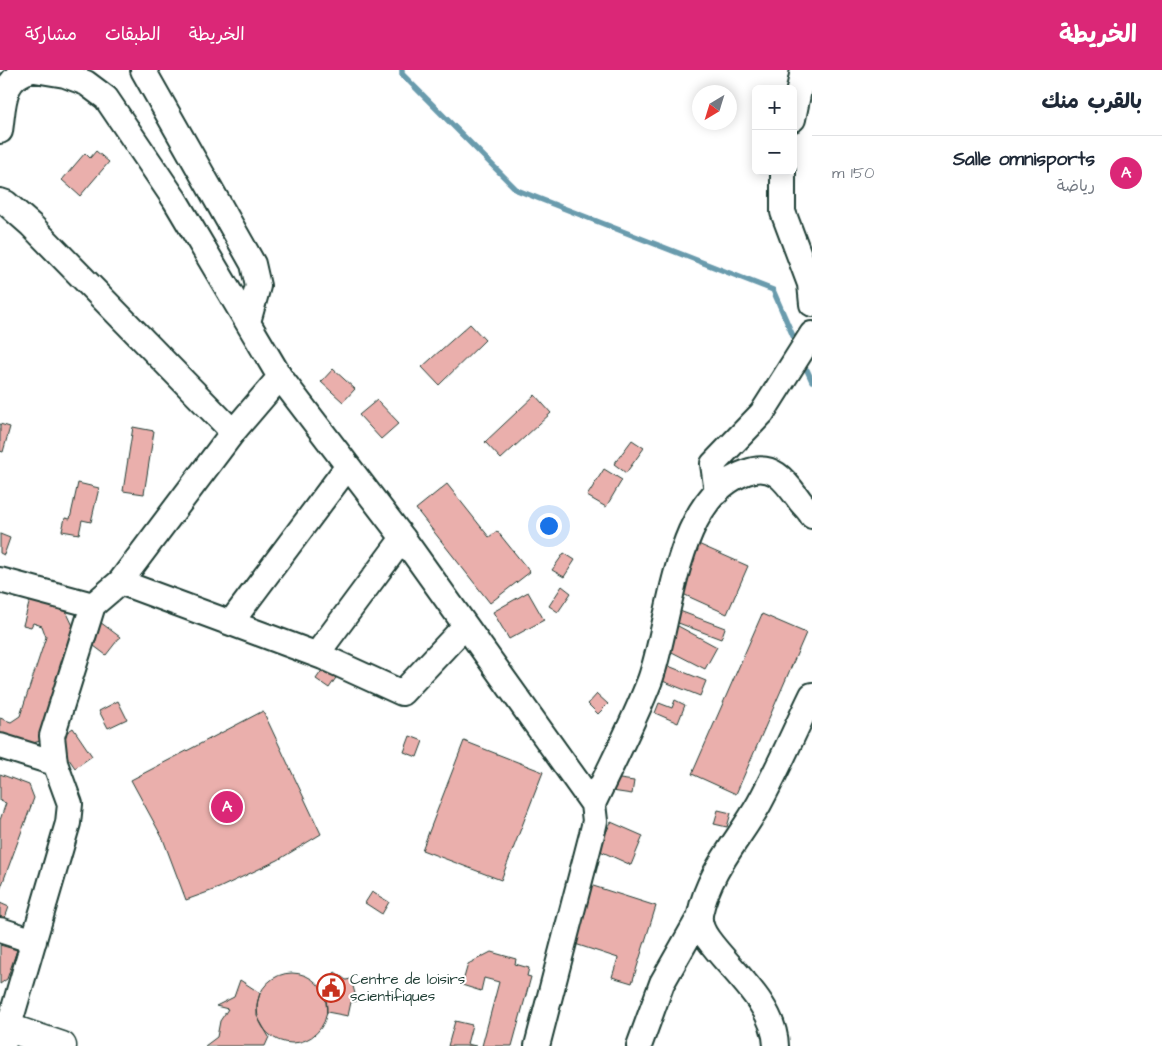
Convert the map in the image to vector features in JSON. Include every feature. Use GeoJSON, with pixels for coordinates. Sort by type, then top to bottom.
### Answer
{"type":"FeatureCollection","features":[{"type":"Feature","properties":{"kind":"main road"},"geometry":{"type":"LineString","coordinates":[[4,1033],[62,1046]]}},
{"type":"Feature","properties":{"kind":"street"},"geometry":{"type":"LineString","coordinates":[[0,131],[8,87],[14,78],[21,73],[33,70],[65,75],[86,83],[106,98],[175,200],[280,377],[403,538],[593,804],[595,813],[592,834],[536,1046]]}},
{"type":"Feature","properties":{"kind":"street"},"geometry":{"type":"LineString","coordinates":[[143,70],[253,264],[258,286],[248,322]]}},
{"type":"Feature","properties":{"kind":"street"},"geometry":{"type":"LineString","coordinates":[[797,99],[803,70]]}},
{"type":"Feature","properties":{"kind":"street"},"geometry":{"type":"LineString","coordinates":[[783,175],[783,212],[810,284],[812,304]]}},
{"type":"Feature","properties":{"kind":"street"},"geometry":{"type":"LineString","coordinates":[[0,201],[31,225],[233,432]]}},
{"type":"Feature","properties":{"kind":"street"},"geometry":{"type":"LineString","coordinates":[[717,492],[713,464],[762,413],[812,334]]}},
{"type":"Feature","properties":{"kind":"street"},"geometry":{"type":"LineString","coordinates":[[4,1033],[34,941],[68,823],[70,804],[55,763],[52,736],[93,605],[120,582],[233,432],[280,377]]}},
{"type":"Feature","properties":{"kind":"street"},"geometry":{"type":"LineString","coordinates":[[232,621],[348,466]]}},
{"type":"Feature","properties":{"kind":"street"},"geometry":{"type":"LineString","coordinates":[[593,804],[650,680],[688,537],[699,514],[717,492],[740,474],[752,470],[769,470],[776,472],[785,479],[812,516]]}},
{"type":"Feature","properties":{"kind":"street"},"geometry":{"type":"LineString","coordinates":[[317,654],[403,538]]}},
{"type":"Feature","properties":{"kind":"street"},"geometry":{"type":"LineString","coordinates":[[0,580],[93,605]]}},
{"type":"Feature","properties":{"kind":"street"},"geometry":{"type":"LineString","coordinates":[[120,582],[232,621],[317,654],[402,693],[466,626]]}},
{"type":"Feature","properties":{"kind":"street"},"geometry":{"type":"LineString","coordinates":[[639,1046],[662,983],[700,916],[720,862],[758,805],[812,695]]}},
{"type":"Feature","properties":{"kind":"street"},"geometry":{"type":"LineString","coordinates":[[0,746],[55,763]]}},
{"type":"Feature","properties":{"kind":"street"},"geometry":{"type":"LineString","coordinates":[[700,916],[702,929],[708,939],[751,990],[763,1009],[771,1026],[776,1046]]}},
{"type":"Feature","properties":{"kind":"street"},"geometry":{"type":"LineString","coordinates":[[0,930],[34,941]]}},
{"type":"Feature","properties":{"kind":"building"},"geometry":{"type":"Polygon","coordinates":[[[96,151],[109,162],[80,196],[62,180],[85,153],[90,158],[96,151]]]}},
{"type":"Feature","properties":{"kind":"building"},"geometry":{"type":"Polygon","coordinates":[[[470,324],[485,340],[439,385],[422,367],[470,324]]]}},
{"type":"Feature","properties":{"kind":"building"},"geometry":{"type":"Polygon","coordinates":[[[333,369],[355,389],[343,402],[321,382],[333,369]]]}},
{"type":"Feature","properties":{"kind":"building"},"geometry":{"type":"Polygon","coordinates":[[[535,395],[551,413],[501,459],[485,442],[535,395]]]}},
{"type":"Feature","properties":{"kind":"building"},"geometry":{"type":"Polygon","coordinates":[[[377,400],[399,423],[381,439],[359,415],[377,400]]]}},
{"type":"Feature","properties":{"kind":"building"},"geometry":{"type":"Polygon","coordinates":[[[0,424],[10,427],[3,452],[0,451],[0,424]]]}},
{"type":"Feature","properties":{"kind":"building"},"geometry":{"type":"Polygon","coordinates":[[[133,427],[154,431],[144,494],[123,491],[133,427]]]}},
{"type":"Feature","properties":{"kind":"building"},"geometry":{"type":"Polygon","coordinates":[[[632,440],[644,448],[626,473],[614,464],[632,440]]]}},
{"type":"Feature","properties":{"kind":"building"},"geometry":{"type":"Polygon","coordinates":[[[604,469],[622,480],[606,507],[587,496],[604,469]]]}},
{"type":"Feature","properties":{"kind":"building"},"geometry":{"type":"Polygon","coordinates":[[[78,483],[99,488],[91,522],[82,520],[79,534],[62,531],[65,518],[70,519],[78,483]]]}},
{"type":"Feature","properties":{"kind":"building"},"geometry":{"type":"Polygon","coordinates":[[[447,484],[489,537],[497,531],[530,572],[490,603],[416,509],[447,484]]]}},
{"type":"Feature","properties":{"kind":"building"},"geometry":{"type":"Polygon","coordinates":[[[0,534],[10,538],[4,555],[0,553],[0,534]]]}},
{"type":"Feature","properties":{"kind":"building"},"geometry":{"type":"Polygon","coordinates":[[[696,543],[748,566],[727,614],[674,590],[696,543]]]}},
{"type":"Feature","properties":{"kind":"building"},"geometry":{"type":"Polygon","coordinates":[[[564,553],[575,560],[564,577],[552,570],[564,553]]]}},
{"type":"Feature","properties":{"kind":"building"},"geometry":{"type":"Polygon","coordinates":[[[562,586],[571,593],[558,612],[549,606],[562,586]]]}},
{"type":"Feature","properties":{"kind":"building"},"geometry":{"type":"Polygon","coordinates":[[[528,592],[544,620],[509,639],[493,612],[528,592]]]}},
{"type":"Feature","properties":{"kind":"building"},"geometry":{"type":"Polygon","coordinates":[[[30,600],[66,611],[75,630],[40,741],[19,747],[0,740],[0,718],[11,722],[20,716],[46,637],[42,626],[33,623],[31,627],[23,625],[30,600]]]}},
{"type":"Feature","properties":{"kind":"building"},"geometry":{"type":"Polygon","coordinates":[[[677,610],[725,628],[721,639],[673,621],[677,610]]]}},
{"type":"Feature","properties":{"kind":"building"},"geometry":{"type":"Polygon","coordinates":[[[762,614],[806,633],[736,794],[692,774],[762,614]]]}},
{"type":"Feature","properties":{"kind":"building"},"geometry":{"type":"Polygon","coordinates":[[[100,622],[120,637],[106,655],[86,640],[100,622]]]}},
{"type":"Feature","properties":{"kind":"building"},"geometry":{"type":"Polygon","coordinates":[[[678,626],[717,647],[705,669],[666,649],[678,626]]]}},
{"type":"Feature","properties":{"kind":"building"},"geometry":{"type":"Polygon","coordinates":[[[327,663],[340,672],[329,688],[316,679],[327,663]]]}},
{"type":"Feature","properties":{"kind":"building"},"geometry":{"type":"Polygon","coordinates":[[[666,665],[706,681],[700,696],[660,680],[666,665]]]}},
{"type":"Feature","properties":{"kind":"building"},"geometry":{"type":"Polygon","coordinates":[[[597,694],[608,704],[598,714],[588,704],[597,694]]]}},
{"type":"Feature","properties":{"kind":"building"},"geometry":{"type":"Polygon","coordinates":[[[675,700],[685,705],[678,723],[655,713],[659,703],[672,708],[675,700]]]}},
{"type":"Feature","properties":{"kind":"building"},"geometry":{"type":"Polygon","coordinates":[[[118,701],[127,719],[108,728],[99,711],[118,701]]]}},
{"type":"Feature","properties":{"kind":"building"},"geometry":{"type":"Polygon","coordinates":[[[263,711],[321,834],[278,860],[219,888],[186,900],[163,839],[131,780],[263,711]]]}},
{"type":"Feature","properties":{"kind":"building"},"geometry":{"type":"Polygon","coordinates":[[[73,728],[92,756],[75,768],[56,740],[73,728]]]}},
{"type":"Feature","properties":{"kind":"building"},"geometry":{"type":"Polygon","coordinates":[[[410,736],[423,741],[417,757],[404,752],[410,736]]]}},
{"type":"Feature","properties":{"kind":"building"},"geometry":{"type":"Polygon","coordinates":[[[464,741],[543,772],[501,880],[422,850],[464,741]]]}},
{"type":"Feature","properties":{"kind":"building"},"geometry":{"type":"Polygon","coordinates":[[[0,774],[29,785],[34,798],[0,890],[0,820],[6,803],[0,801],[0,774]]]}},
{"type":"Feature","properties":{"kind":"building"},"geometry":{"type":"Polygon","coordinates":[[[613,778],[634,781],[632,794],[612,791],[613,778]]]}},
{"type":"Feature","properties":{"kind":"building"},"geometry":{"type":"Polygon","coordinates":[[[718,810],[731,813],[727,827],[714,824],[718,810]]]}},
{"type":"Feature","properties":{"kind":"building"},"geometry":{"type":"Polygon","coordinates":[[[611,822],[643,836],[631,865],[598,850],[611,822]]]}},
{"type":"Feature","properties":{"kind":"building"},"geometry":{"type":"Polygon","coordinates":[[[587,884],[656,906],[632,983],[612,977],[618,958],[569,942],[587,884]]]}},
{"type":"Feature","properties":{"kind":"building"},"geometry":{"type":"Polygon","coordinates":[[[372,892],[389,902],[382,914],[365,903],[372,892]]]}},
{"type":"Feature","properties":{"kind":"building"},"geometry":{"type":"Polygon","coordinates":[[[0,903],[9,907],[2,926],[0,925],[0,903]]]}},
{"type":"Feature","properties":{"kind":"building"},"geometry":{"type":"Polygon","coordinates":[[[0,945],[17,950],[7,979],[0,984],[0,945]]]}},
{"type":"Feature","properties":{"kind":"building"},"geometry":{"type":"Polygon","coordinates":[[[491,952],[516,959],[515,964],[529,968],[527,976],[531,977],[512,1046],[482,1046],[499,982],[484,978],[481,991],[462,985],[468,964],[491,952]]]}},
{"type":"Feature","properties":{"kind":"building"},"geometry":{"type":"Polygon","coordinates":[[[335,972],[346,980],[351,979],[357,1001],[351,1002],[348,1016],[327,1012],[325,994],[321,987],[335,972]]]}},
{"type":"Feature","properties":{"kind":"building"},"geometry":{"type":"Polygon","coordinates":[[[299,973],[312,979],[321,988],[325,994],[327,1008],[325,1022],[317,1033],[306,1041],[285,1043],[278,1041],[267,1033],[259,1022],[257,1001],[259,994],[267,983],[278,975],[299,973]]]}},
{"type":"Feature","properties":{"kind":"building"},"geometry":{"type":"Polygon","coordinates":[[[240,980],[260,993],[257,1004],[257,1016],[269,1037],[265,1046],[205,1046],[217,1037],[220,1021],[228,1009],[216,1006],[234,997],[240,980]]]}},
{"type":"Feature","properties":{"kind":"building"},"geometry":{"type":"Polygon","coordinates":[[[455,1021],[472,1025],[467,1044],[476,1046],[448,1046],[455,1021]]]}},
{"type":"Feature","properties":{"kind":"waterway"},"geometry":{"type":"LineString","coordinates":[[402,70],[402,74],[517,190],[773,290],[793,336]]}},
{"type":"Feature","properties":{"kind":"waterway"},"geometry":{"type":"LineString","coordinates":[[807,370],[812,381]]}},
{"type":"Feature","properties":{"kind":"place","name":"Salle omnisports"},"geometry":{"type":"Point","coordinates":[227,807]}},
{"type":"Feature","properties":{"kind":"place","name":"Centre de loisirs scientifiques"},"geometry":{"type":"Point","coordinates":[331,988]}}]}
